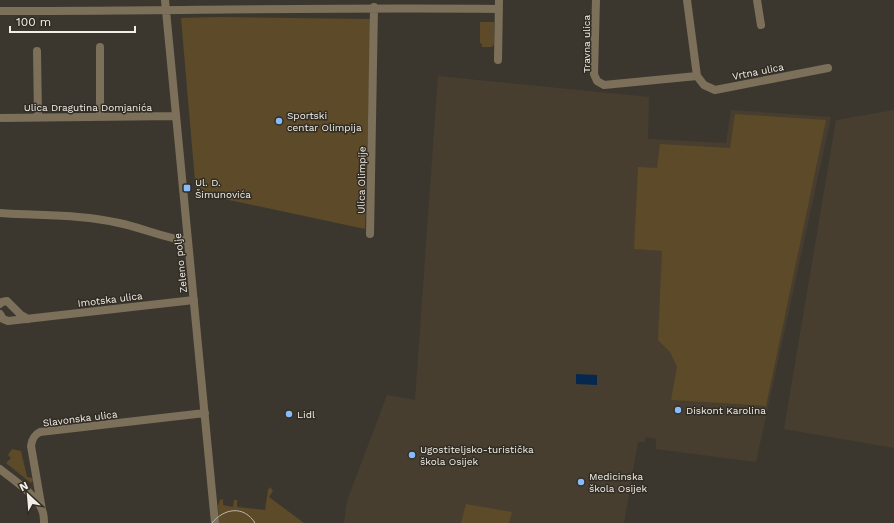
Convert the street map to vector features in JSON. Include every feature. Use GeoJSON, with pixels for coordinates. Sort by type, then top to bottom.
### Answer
{"type":"FeatureCollection","features":[{"type":"Feature","properties":{"kind":"street","name":"Zeleno polje"},"geometry":{"type":"LineString","coordinates":[[165,0],[215,523]]}},
{"type":"Feature","properties":{"kind":"street","name":"Travna ulica"},"geometry":{"type":"LineString","coordinates":[[596,0],[594,74],[597,81],[604,84],[697,76]]}},
{"type":"Feature","properties":{"kind":"street"},"geometry":{"type":"LineString","coordinates":[[686,0],[697,76]]}},
{"type":"Feature","properties":{"kind":"street"},"geometry":{"type":"LineString","coordinates":[[757,0],[762,25]]}},
{"type":"Feature","properties":{"kind":"street"},"geometry":{"type":"LineString","coordinates":[[0,11],[166,11],[499,4],[498,60]]}},
{"type":"Feature","properties":{"kind":"street","name":"Ulica Olimpije"},"geometry":{"type":"LineString","coordinates":[[370,234],[374,7]]}},
{"type":"Feature","properties":{"kind":"street"},"geometry":{"type":"LineString","coordinates":[[100,47],[100,116]]}},
{"type":"Feature","properties":{"kind":"street"},"geometry":{"type":"LineString","coordinates":[[36,51],[38,117]]}},
{"type":"Feature","properties":{"kind":"street","name":"Vrtna ulica"},"geometry":{"type":"LineString","coordinates":[[697,76],[704,85],[715,90],[828,68]]}},
{"type":"Feature","properties":{"kind":"street","name":"Ulica Dragutina Domjanića"},"geometry":{"type":"LineString","coordinates":[[0,118],[176,116]]}},
{"type":"Feature","properties":{"kind":"street"},"geometry":{"type":"LineString","coordinates":[[0,213],[71,216],[119,222],[188,241]]}},
{"type":"Feature","properties":{"kind":"street","name":"Imotska ulica"},"geometry":{"type":"LineString","coordinates":[[0,314],[2,319],[8,321],[194,300]]}},
{"type":"Feature","properties":{"kind":"street"},"geometry":{"type":"LineString","coordinates":[[0,304],[8,301],[21,315],[28,319]]}},
{"type":"Feature","properties":{"kind":"street","name":"Slavonska ulica"},"geometry":{"type":"LineString","coordinates":[[44,523],[31,446],[34,436],[40,432],[205,413]]}},
{"type":"Feature","properties":{"kind":"street"},"geometry":{"type":"LineString","coordinates":[[0,469],[26,490],[38,503],[42,510]]}},
{"type":"Feature","properties":{"kind":"shaded area","name":"Sportski centar Olimpija"},"geometry":{"type":"Polygon","coordinates":[[[181,18],[371,19],[365,229],[196,193],[181,18]]]}},
{"type":"Feature","properties":{"kind":"shaded area"},"geometry":{"type":"Polygon","coordinates":[[[480,22],[494,22],[494,44],[492,47],[482,47],[482,44],[480,43],[480,22]]]}},
{"type":"Feature","properties":{"kind":"shaded area"},"geometry":{"type":"Polygon","coordinates":[[[438,76],[649,97],[648,139],[726,143],[731,110],[831,117],[756,462],[656,449],[656,439],[645,437],[645,442],[638,442],[624,523],[344,523],[347,501],[387,395],[415,400],[438,76]]]}},
{"type":"Feature","properties":{"kind":"shaded area"},"geometry":{"type":"Polygon","coordinates":[[[894,110],[894,448],[784,429],[836,120],[894,110]]]}},
{"type":"Feature","properties":{"kind":"shaded area"},"geometry":{"type":"Polygon","coordinates":[[[735,114],[826,120],[766,406],[671,400],[677,367],[670,352],[658,340],[662,251],[634,249],[638,167],[657,168],[660,144],[730,148],[735,114]]]}},
{"type":"Feature","properties":{"kind":"shaded area"},"geometry":{"type":"Polygon","coordinates":[[[12,449],[21,451],[27,477],[32,478],[33,480],[31,483],[6,463],[11,458],[8,455],[12,449]]]}},
{"type":"Feature","properties":{"kind":"shaded area"},"geometry":{"type":"Polygon","coordinates":[[[270,487],[273,491],[269,497],[304,523],[219,523],[218,506],[220,500],[223,499],[223,505],[233,507],[234,500],[237,500],[237,507],[265,510],[268,490],[270,487]]]}},
{"type":"Feature","properties":{"kind":"shaded area"},"geometry":{"type":"Polygon","coordinates":[[[466,504],[512,512],[509,523],[461,523],[466,504]]]}},
{"type":"Feature","properties":{"kind":"water"},"geometry":{"type":"Polygon","coordinates":[[[576,374],[597,375],[597,385],[576,384],[576,374]]]}},
{"type":"Feature","properties":{"kind":"tram line"},"geometry":{"type":"LineString","coordinates":[[212,523],[222,514],[234,511],[245,513],[255,523]]}},
{"type":"Feature","properties":{"kind":"place","name":"Sportski centar Olimpija"},"geometry":{"type":"Point","coordinates":[279,121]}},
{"type":"Feature","properties":{"kind":"place","name":"Ul. D. Šimunovića"},"geometry":{"type":"Point","coordinates":[187,188]}},
{"type":"Feature","properties":{"kind":"place","name":"Diskont Karolina"},"geometry":{"type":"Point","coordinates":[678,410]}},
{"type":"Feature","properties":{"kind":"place","name":"Lidl"},"geometry":{"type":"Point","coordinates":[289,414]}},
{"type":"Feature","properties":{"kind":"place","name":"Ugostiteljsko-turistička škola Osijek"},"geometry":{"type":"Point","coordinates":[412,455]}},
{"type":"Feature","properties":{"kind":"place","name":"Medicinska škola Osijek"},"geometry":{"type":"Point","coordinates":[581,482]}}]}
